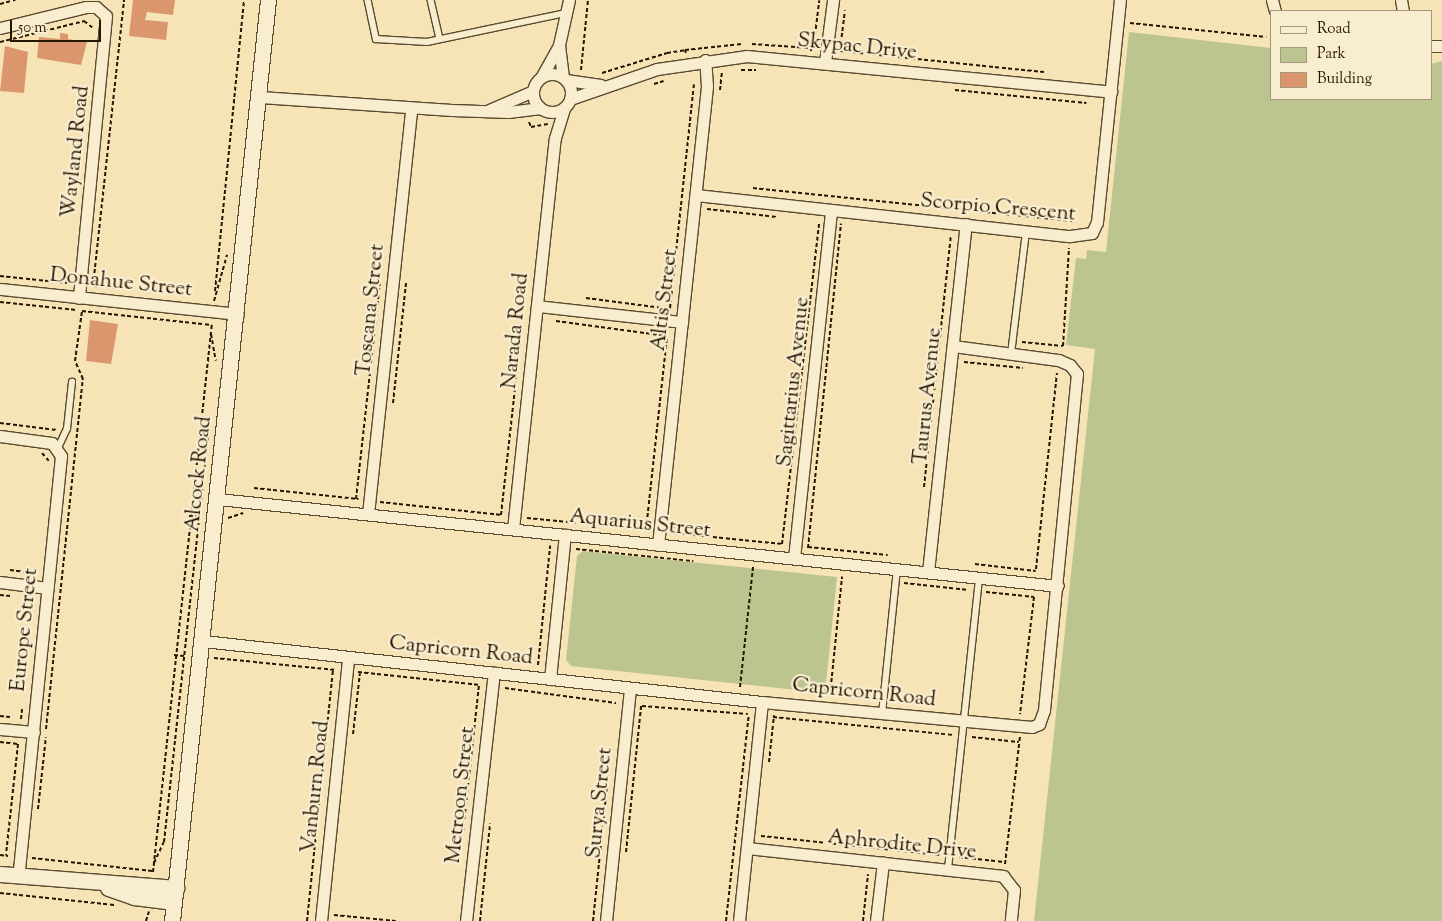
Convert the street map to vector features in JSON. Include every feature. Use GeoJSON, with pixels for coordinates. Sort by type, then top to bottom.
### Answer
{"type":"FeatureCollection","features":[{"type":"Feature","properties":{"kind":"street","name":"Alcock Road"},"geometry":{"type":"LineString","coordinates":[[172,921],[268,30],[268,0]]}},
{"type":"Feature","properties":{"kind":"street","name":"Alcock Road"},"geometry":{"type":"LineString","coordinates":[[268,30],[278,0]]}},
{"type":"Feature","properties":{"kind":"street"},"geometry":{"type":"LineString","coordinates":[[487,110],[533,90],[559,45],[569,0]]}},
{"type":"Feature","properties":{"kind":"street"},"geometry":{"type":"LineString","coordinates":[[826,62],[833,0]]}},
{"type":"Feature","properties":{"kind":"street","name":"Scorpio Crescent"},"geometry":{"type":"LineString","coordinates":[[696,195],[1070,236],[1088,234],[1095,228],[1120,0]]}},
{"type":"Feature","properties":{"kind":"street","name":"Wayland Road"},"geometry":{"type":"LineString","coordinates":[[0,28],[86,7],[102,11],[108,24],[79,298]]}},
{"type":"Feature","properties":{"kind":"street"},"geometry":{"type":"LineString","coordinates":[[260,97],[411,109],[508,112],[541,109],[554,112],[567,104],[565,78],[559,45]]}},
{"type":"Feature","properties":{"kind":"street","name":"Skypac Drive"},"geometry":{"type":"LineString","coordinates":[[567,104],[602,85],[705,60],[762,56],[1111,92]]}},
{"type":"Feature","properties":{"kind":"street","name":"Altis Street"},"geometry":{"type":"LineString","coordinates":[[658,545],[707,86],[705,60]]}},
{"type":"Feature","properties":{"kind":"street"},"geometry":{"type":"LineString","coordinates":[[542,76],[552,74],[565,78]]}},
{"type":"Feature","properties":{"kind":"street","name":"Skypac Drive"},"geometry":{"type":"LineString","coordinates":[[565,78],[602,85]]}},
{"type":"Feature","properties":{"kind":"street"},"geometry":{"type":"LineString","coordinates":[[533,90],[541,109]]}},
{"type":"Feature","properties":{"kind":"street","name":"Narada Road"},"geometry":{"type":"LineString","coordinates":[[513,529],[555,138],[567,104]]}},
{"type":"Feature","properties":{"kind":"street","name":"Toscana Street"},"geometry":{"type":"LineString","coordinates":[[368,514],[411,109]]}},
{"type":"Feature","properties":{"kind":"street","name":"Narada Road"},"geometry":{"type":"LineString","coordinates":[[541,109],[555,138]]}},
{"type":"Feature","properties":{"kind":"street","name":"Sagittarius Avenue"},"geometry":{"type":"LineString","coordinates":[[794,558],[831,210]]}},
{"type":"Feature","properties":{"kind":"street","name":"Taurus Avenue"},"geometry":{"type":"LineString","coordinates":[[928,572],[966,224]]}},
{"type":"Feature","properties":{"kind":"street","name":"Donahue Street"},"geometry":{"type":"LineString","coordinates":[[0,289],[238,314]]}},
{"type":"Feature","properties":{"kind":"street"},"geometry":{"type":"LineString","coordinates":[[537,306],[682,322]]}},
{"type":"Feature","properties":{"kind":"street"},"geometry":{"type":"LineString","coordinates":[[953,346],[1064,362],[1077,374],[1058,586],[1044,710],[1038,724],[1020,728]]}},
{"type":"Feature","properties":{"kind":"street"},"geometry":{"type":"LineString","coordinates":[[0,436],[42,441],[58,448]]}},
{"type":"Feature","properties":{"kind":"street","name":"Europe Street"},"geometry":{"type":"LineString","coordinates":[[18,876],[61,463],[58,448]]}},
{"type":"Feature","properties":{"kind":"street","name":"Aquarius Street"},"geometry":{"type":"LineString","coordinates":[[218,499],[1058,586]]}},
{"type":"Feature","properties":{"kind":"street"},"geometry":{"type":"LineString","coordinates":[[550,679],[565,535]]}},
{"type":"Feature","properties":{"kind":"street"},"geometry":{"type":"LineString","coordinates":[[0,582],[48,588]]}},
{"type":"Feature","properties":{"kind":"street","name":"Capricorn Road"},"geometry":{"type":"LineString","coordinates":[[203,641],[348,658],[1020,728]]}},
{"type":"Feature","properties":{"kind":"street","name":"Vanburn Road"},"geometry":{"type":"LineString","coordinates":[[320,921],[348,658]]}},
{"type":"Feature","properties":{"kind":"street","name":"Metroon Street"},"geometry":{"type":"LineString","coordinates":[[466,921],[494,673]]}},
{"type":"Feature","properties":{"kind":"street","name":"Surya Street"},"geometry":{"type":"LineString","coordinates":[[606,921],[630,688]]}},
{"type":"Feature","properties":{"kind":"street"},"geometry":{"type":"LineString","coordinates":[[739,921],[762,702]]}},
{"type":"Feature","properties":{"kind":"street"},"geometry":{"type":"LineString","coordinates":[[0,729],[34,732]]}},
{"type":"Feature","properties":{"kind":"street","name":"Aphrodite Drive"},"geometry":{"type":"LineString","coordinates":[[747,848],[1003,876],[1014,890],[1011,921]]}},
{"type":"Feature","properties":{"kind":"street"},"geometry":{"type":"LineString","coordinates":[[876,921],[883,862]]}},
{"type":"Feature","properties":{"kind":"street"},"geometry":{"type":"LineString","coordinates":[[0,874],[97,884],[134,897],[175,895]]}},
{"type":"Feature","properties":{"kind":"lane"},"geometry":{"type":"LineString","coordinates":[[368,0],[376,38],[440,39],[566,13]]}},
{"type":"Feature","properties":{"kind":"lane"},"geometry":{"type":"LineString","coordinates":[[430,0],[440,39]]}},
{"type":"Feature","properties":{"kind":"lane"},"geometry":{"type":"LineString","coordinates":[[1011,354],[1026,231]]}},
{"type":"Feature","properties":{"kind":"lane"},"geometry":{"type":"LineString","coordinates":[[58,448],[67,429],[72,382]]}},
{"type":"Feature","properties":{"kind":"lane"},"geometry":{"type":"LineString","coordinates":[[882,714],[897,569]]}},
{"type":"Feature","properties":{"kind":"lane"},"geometry":{"type":"LineString","coordinates":[[948,869],[979,578]]}},
{"type":"Feature","properties":{"kind":"path"},"geometry":{"type":"LineString","coordinates":[[0,4],[15,0]]}},
{"type":"Feature","properties":{"kind":"path"},"geometry":{"type":"LineString","coordinates":[[93,286],[124,0]]}},
{"type":"Feature","properties":{"kind":"path"},"geometry":{"type":"LineString","coordinates":[[215,291],[244,0]]}},
{"type":"Feature","properties":{"kind":"path"},"geometry":{"type":"LineString","coordinates":[[582,82],[588,0]]}},
{"type":"Feature","properties":{"kind":"path"},"geometry":{"type":"LineString","coordinates":[[815,38],[819,0]]}},
{"type":"Feature","properties":{"kind":"path"},"geometry":{"type":"LineString","coordinates":[[0,42],[84,21],[94,29]]}},
{"type":"Feature","properties":{"kind":"path"},"geometry":{"type":"LineString","coordinates":[[1128,23],[1266,37]]}},
{"type":"Feature","properties":{"kind":"path"},"geometry":{"type":"LineString","coordinates":[[840,51],[1050,73]]}},
{"type":"Feature","properties":{"kind":"path"},"geometry":{"type":"LineString","coordinates":[[648,85],[668,80]]}},
{"type":"Feature","properties":{"kind":"path"},"geometry":{"type":"LineString","coordinates":[[748,188],[1072,221]]}},
{"type":"Feature","properties":{"kind":"path"},"geometry":{"type":"LineString","coordinates":[[707,210],[785,218]]}},
{"type":"Feature","properties":{"kind":"path"},"geometry":{"type":"LineString","coordinates":[[924,490],[951,236]]}},
{"type":"Feature","properties":{"kind":"path"},"geometry":{"type":"LineString","coordinates":[[1063,346],[1070,248]]}},
{"type":"Feature","properties":{"kind":"path"},"geometry":{"type":"LineString","coordinates":[[67,283],[69,264]]}},
{"type":"Feature","properties":{"kind":"path"},"geometry":{"type":"LineString","coordinates":[[356,499],[380,281]]}},
{"type":"Feature","properties":{"kind":"path"},"geometry":{"type":"LineString","coordinates":[[392,407],[406,283]]}},
{"type":"Feature","properties":{"kind":"path"},"geometry":{"type":"LineString","coordinates":[[0,302],[211,325]]}},
{"type":"Feature","properties":{"kind":"path"},"geometry":{"type":"LineString","coordinates":[[37,819],[83,379],[75,361],[82,311]]}},
{"type":"Feature","properties":{"kind":"path"},"geometry":{"type":"LineString","coordinates":[[556,321],[667,333],[667,336],[680,338]]}},
{"type":"Feature","properties":{"kind":"path"},"geometry":{"type":"LineString","coordinates":[[501,515],[522,326]]}},
{"type":"Feature","properties":{"kind":"path"},"geometry":{"type":"LineString","coordinates":[[208,432],[164,842],[154,863],[174,655],[210,333],[216,366]]}},
{"type":"Feature","properties":{"kind":"path"},"geometry":{"type":"LineString","coordinates":[[646,530],[667,336]]}},
{"type":"Feature","properties":{"kind":"path"},"geometry":{"type":"LineString","coordinates":[[964,362],[1029,369]]}},
{"type":"Feature","properties":{"kind":"path"},"geometry":{"type":"LineString","coordinates":[[1036,570],[1057,372],[1048,371]]}},
{"type":"Feature","properties":{"kind":"path"},"geometry":{"type":"LineString","coordinates":[[0,423],[44,427]]}},
{"type":"Feature","properties":{"kind":"path"},"geometry":{"type":"LineString","coordinates":[[382,502],[383,493]]}},
{"type":"Feature","properties":{"kind":"path"},"geometry":{"type":"LineString","coordinates":[[528,512],[529,531]]}},
{"type":"Feature","properties":{"kind":"path"},"geometry":{"type":"LineString","coordinates":[[189,516],[216,517],[252,514]]}},
{"type":"Feature","properties":{"kind":"path"},"geometry":{"type":"LineString","coordinates":[[543,546],[699,562]]}},
{"type":"Feature","properties":{"kind":"path"},"geometry":{"type":"LineString","coordinates":[[538,665],[550,546]]}},
{"type":"Feature","properties":{"kind":"path"},"geometry":{"type":"LineString","coordinates":[[575,559],[576,549]]}},
{"type":"Feature","properties":{"kind":"path"},"geometry":{"type":"LineString","coordinates":[[744,566],[762,568]]}},
{"type":"Feature","properties":{"kind":"path"},"geometry":{"type":"LineString","coordinates":[[740,687],[753,567]]}},
{"type":"Feature","properties":{"kind":"path"},"geometry":{"type":"LineString","coordinates":[[0,569],[36,573]]}},
{"type":"Feature","properties":{"kind":"path"},"geometry":{"type":"LineString","coordinates":[[833,576],[851,578]]}},
{"type":"Feature","properties":{"kind":"path"},"geometry":{"type":"LineString","coordinates":[[830,696],[842,576]]}},
{"type":"Feature","properties":{"kind":"path"},"geometry":{"type":"LineString","coordinates":[[895,582],[1034,597],[1003,876]]}},
{"type":"Feature","properties":{"kind":"path"},"geometry":{"type":"LineString","coordinates":[[174,655],[479,685],[616,703]]}},
{"type":"Feature","properties":{"kind":"path"},"geometry":{"type":"LineString","coordinates":[[307,921],[334,670]]}},
{"type":"Feature","properties":{"kind":"path"},"geometry":{"type":"LineString","coordinates":[[352,740],[360,673]]}},
{"type":"Feature","properties":{"kind":"path"},"geometry":{"type":"LineString","coordinates":[[462,842],[479,685]]}},
{"type":"Feature","properties":{"kind":"path"},"geometry":{"type":"LineString","coordinates":[[821,695],[839,696]]}},
{"type":"Feature","properties":{"kind":"path"},"geometry":{"type":"LineString","coordinates":[[768,766],[775,703]]}},
{"type":"Feature","properties":{"kind":"path"},"geometry":{"type":"LineString","coordinates":[[642,706],[748,714],[1019,742]]}},
{"type":"Feature","properties":{"kind":"path"},"geometry":{"type":"LineString","coordinates":[[726,921],[748,714]]}},
{"type":"Feature","properties":{"kind":"path"},"geometry":{"type":"LineString","coordinates":[[1011,715],[1020,716]]}},
{"type":"Feature","properties":{"kind":"path"},"geometry":{"type":"LineString","coordinates":[[0,742],[18,744],[6,856]]}},
{"type":"Feature","properties":{"kind":"path"},"geometry":{"type":"LineString","coordinates":[[759,849],[762,826]]}},
{"type":"Feature","properties":{"kind":"path"},"geometry":{"type":"LineString","coordinates":[[760,836],[1005,862]]}},
{"type":"Feature","properties":{"kind":"path"},"geometry":{"type":"LineString","coordinates":[[32,858],[34,848]]}},
{"type":"Feature","properties":{"kind":"path"},"geometry":{"type":"LineString","coordinates":[[0,855],[153,871]]}},
{"type":"Feature","properties":{"kind":"path"},"geometry":{"type":"LineString","coordinates":[[859,873],[868,874],[863,921]]}},
{"type":"Feature","properties":{"kind":"path"},"geometry":{"type":"LineString","coordinates":[[0,893],[121,906]]}},
{"type":"Feature","properties":{"kind":"path"},"geometry":{"type":"LineString","coordinates":[[335,905],[334,914],[396,921]]}},
{"type":"Feature","properties":{"kind":"path"},"geometry":{"type":"LineString","coordinates":[[140,908],[149,909]]}},
{"type":"Feature","properties":{"kind":"path"},"geometry":{"type":"LineString","coordinates":[[148,916],[148,921]]}},
{"type":"Feature","properties":{"kind":"green space"},"geometry":{"type":"Polygon","coordinates":[[[1129,32],[1270,48],[1270,100],[1432,100],[1432,64],[1442,61],[1442,921],[1034,921],[1095,349],[1066,345],[1076,258],[1086,259],[1087,250],[1106,252],[1129,32]]]}},
{"type":"Feature","properties":{"kind":"green space"},"geometry":{"type":"Polygon","coordinates":[[[583,551],[837,577],[825,693],[571,666],[566,660],[577,556],[583,551]]]}},
{"type":"Feature","properties":{"kind":"building"},"geometry":{"type":"Polygon","coordinates":[[[133,0],[175,0],[173,15],[147,12],[145,20],[168,22],[166,40],[129,36],[133,0]]]}},
{"type":"Feature","properties":{"kind":"building"},"geometry":{"type":"Polygon","coordinates":[[[60,33],[68,34],[68,39],[87,42],[81,65],[37,58],[39,37],[60,39],[60,33]]]}},
{"type":"Feature","properties":{"kind":"building"},"geometry":{"type":"Polygon","coordinates":[[[5,46],[28,52],[24,93],[0,91],[5,46]]]}},
{"type":"Feature","properties":{"kind":"building"},"geometry":{"type":"Polygon","coordinates":[[[90,320],[118,324],[111,364],[86,361],[90,320]]]}}]}
